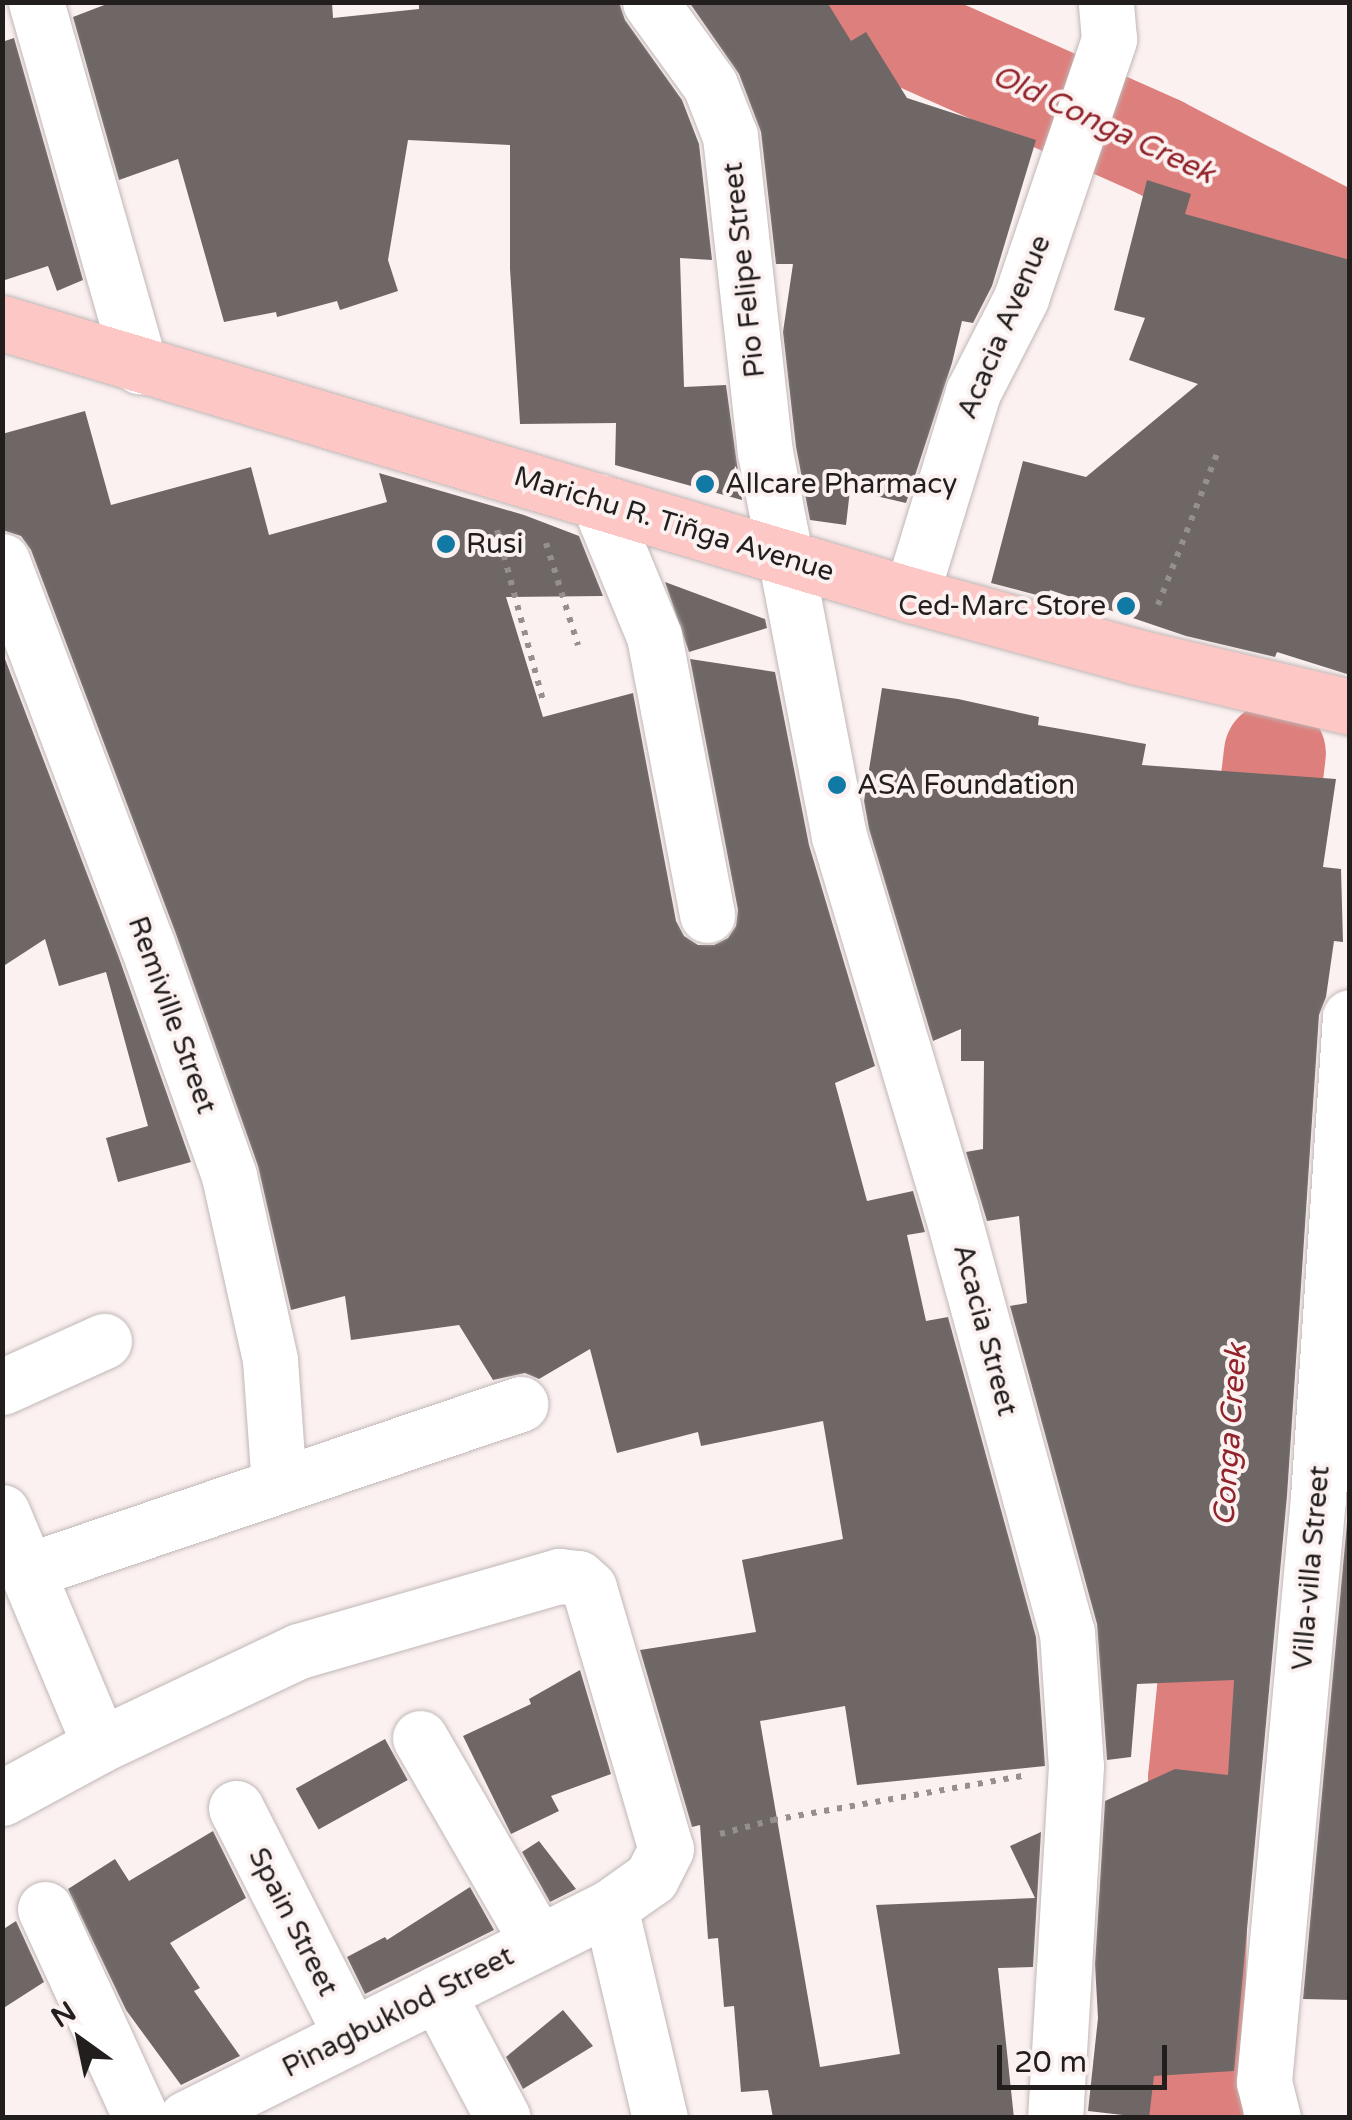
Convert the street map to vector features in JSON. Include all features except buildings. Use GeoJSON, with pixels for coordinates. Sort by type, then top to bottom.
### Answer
{"type":"FeatureCollection","features":[{"type":"Feature","properties":{"kind":"main road","name":"Marichu R. Tiñga Avenue"},"geometry":{"type":"LineString","coordinates":[[2,322],[911,595],[1137,657],[1350,707]]}},
{"type":"Feature","properties":{"kind":"street"},"geometry":{"type":"LineString","coordinates":[[36,2],[140,366]]}},
{"type":"Feature","properties":{"kind":"street","name":"Pio Felipe Street"},"geometry":{"type":"LineString","coordinates":[[650,2],[710,85],[730,136],[764,452],[788,557]]}},
{"type":"Feature","properties":{"kind":"street","name":"Acacia Avenue"},"geometry":{"type":"LineString","coordinates":[[911,595],[972,392],[1021,298],[1059,192],[1109,39],[1106,2]]}},
{"type":"Feature","properties":{"kind":"street"},"geometry":{"type":"LineString","coordinates":[[598,501],[654,636],[707,915]]}},
{"type":"Feature","properties":{"kind":"street","name":"Acacia Street"},"geometry":{"type":"LineString","coordinates":[[788,557],[839,836],[951,1209],[1067,1632],[1076,1766],[1056,2118]]}},
{"type":"Feature","properties":{"kind":"street","name":"Remiville Street"},"geometry":{"type":"LineString","coordinates":[[2,561],[148,944],[229,1176],[270,1360],[278,1486]]}},
{"type":"Feature","properties":{"kind":"street","name":"Villa-villa Street"},"geometry":{"type":"LineString","coordinates":[[1272,2118],[1264,2082],[1318,1498],[1350,1018]]}},
{"type":"Feature","properties":{"kind":"street"},"geometry":{"type":"LineString","coordinates":[[2,1387],[104,1341]]}},
{"type":"Feature","properties":{"kind":"street"},"geometry":{"type":"LineString","coordinates":[[27,1572],[520,1404]]}},
{"type":"Feature","properties":{"kind":"street"},"geometry":{"type":"LineString","coordinates":[[2,1512],[100,1745]]}},
{"type":"Feature","properties":{"kind":"street"},"geometry":{"type":"LineString","coordinates":[[2,1798],[100,1745],[299,1650],[568,1576],[584,1582],[596,1602],[666,1848]]}},
{"type":"Feature","properties":{"kind":"street"},"geometry":{"type":"LineString","coordinates":[[420,1738],[537,1941]]}},
{"type":"Feature","properties":{"kind":"street","name":"Spain Street"},"geometry":{"type":"LineString","coordinates":[[236,1808],[351,2035]]}},
{"type":"Feature","properties":{"kind":"street","name":"Pinagbuklod Street"},"geometry":{"type":"LineString","coordinates":[[186,2118],[256,2102],[351,2035],[610,1906],[651,1878],[666,1848]]}},
{"type":"Feature","properties":{"kind":"street"},"geometry":{"type":"LineString","coordinates":[[610,1906],[660,2118]]}},
{"type":"Feature","properties":{"kind":"street"},"geometry":{"type":"LineString","coordinates":[[45,1909],[141,2118]]}},
{"type":"Feature","properties":{"kind":"street"},"geometry":{"type":"LineString","coordinates":[[436,1993],[503,2118]]}},
{"type":"Feature","properties":{"kind":"path"},"geometry":{"type":"LineString","coordinates":[[1137,657],[1217,454]]}},
{"type":"Feature","properties":{"kind":"path"},"geometry":{"type":"LineString","coordinates":[[503,473],[578,646]]}},
{"type":"Feature","properties":{"kind":"path"},"geometry":{"type":"LineString","coordinates":[[503,473],[544,704]]}},
{"type":"Feature","properties":{"kind":"path"},"geometry":{"type":"LineString","coordinates":[[666,1848],[773,1820],[1076,1766]]}},
{"type":"Feature","properties":{"kind":"waterway","name":"Old Conga Creek"},"geometry":{"type":"LineString","coordinates":[[858,2],[894,29],[1159,147],[1350,246]]}},
{"type":"Feature","properties":{"kind":"waterway","name":"Conga Creek"},"geometry":{"type":"LineString","coordinates":[[1256,914],[1275,753]]}},
{"type":"Feature","properties":{"kind":"waterway","name":"Conga Creek"},"geometry":{"type":"LineString","coordinates":[[1192,2118],[1199,1779],[1223,1540]]}},
{"type":"Feature","properties":{"kind":"place","name":"Allcare Pharmacy"},"geometry":{"type":"Point","coordinates":[705,484]}},
{"type":"Feature","properties":{"kind":"place","name":"Rusi"},"geometry":{"type":"Point","coordinates":[446,544]}},
{"type":"Feature","properties":{"kind":"place","name":"Ced-Marc Store"},"geometry":{"type":"Point","coordinates":[1126,606]}},
{"type":"Feature","properties":{"kind":"place","name":"ASA Foundation"},"geometry":{"type":"Point","coordinates":[837,785]}}]}
